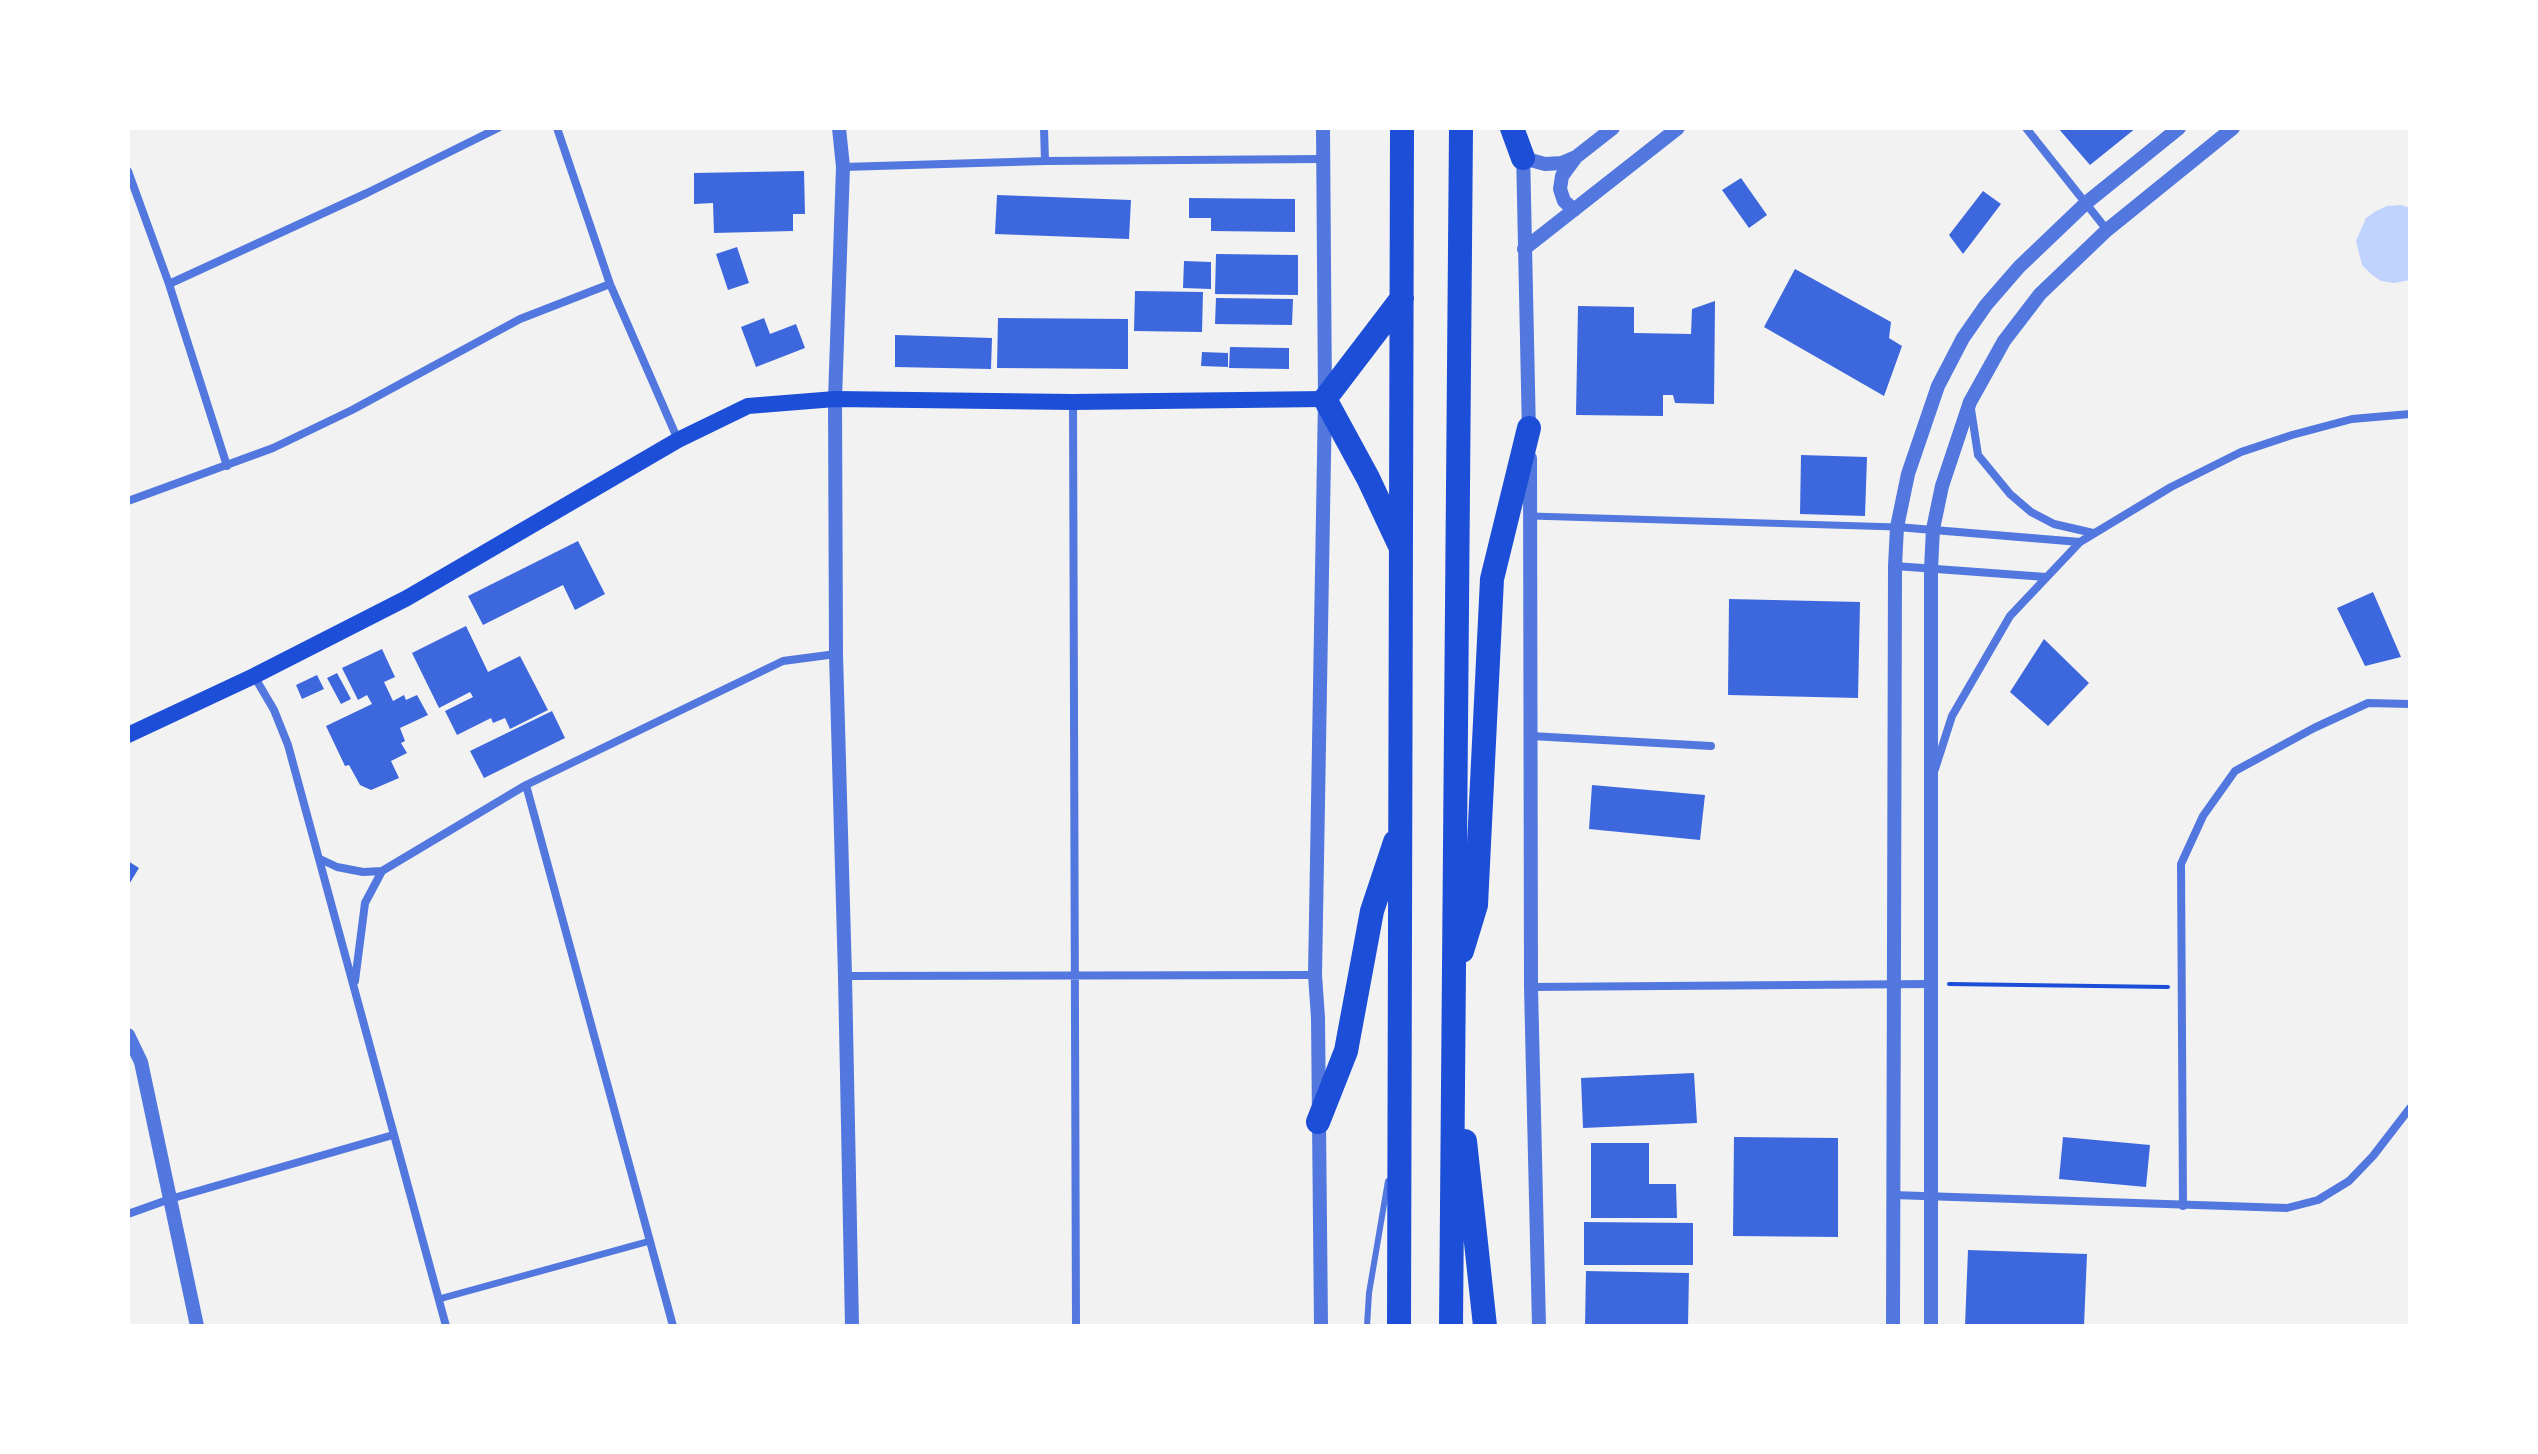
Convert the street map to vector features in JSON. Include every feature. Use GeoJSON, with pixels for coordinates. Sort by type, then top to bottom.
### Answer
{"type":"FeatureCollection","features":[{"type":"Feature","properties":{"kind":"highway"},"geometry":{"type":"LineString","coordinates":[[1399,1326],[1402,128]]}},
{"type":"Feature","properties":{"kind":"highway"},"geometry":{"type":"LineString","coordinates":[[1451,1326],[1461,128]]}},
{"type":"Feature","properties":{"kind":"highway"},"geometry":{"type":"LineString","coordinates":[[1512,128],[1523,158]]}},
{"type":"Feature","properties":{"kind":"highway"},"geometry":{"type":"LineString","coordinates":[[1402,298],[1325,399],[1368,478],[1402,551]]}},
{"type":"Feature","properties":{"kind":"highway"},"geometry":{"type":"LineString","coordinates":[[1453,980],[1476,905],[1492,579],[1529,428]]}},
{"type":"Feature","properties":{"kind":"highway"},"geometry":{"type":"LineString","coordinates":[[1318,1122],[1346,1051],[1372,911],[1402,821]]}},
{"type":"Feature","properties":{"kind":"highway"},"geometry":{"type":"LineString","coordinates":[[1453,1024],[1485,1326]]}},
{"type":"Feature","properties":{"kind":"main road"},"geometry":{"type":"LineString","coordinates":[[128,734],[254,676],[407,598],[678,440],[748,406],[835,399],[1073,402],[1325,399]]}},
{"type":"Feature","properties":{"kind":"street"},"geometry":{"type":"LineString","coordinates":[[169,284],[367,193],[498,128]]}},
{"type":"Feature","properties":{"kind":"street"},"geometry":{"type":"LineString","coordinates":[[557,128],[610,284],[678,440]]}},
{"type":"Feature","properties":{"kind":"street"},"geometry":{"type":"LineString","coordinates":[[839,128],[843,167],[835,399],[836,654],[852,1326]]}},
{"type":"Feature","properties":{"kind":"street"},"geometry":{"type":"LineString","coordinates":[[1044,128],[1045,161]]}},
{"type":"Feature","properties":{"kind":"street"},"geometry":{"type":"LineString","coordinates":[[1321,1326],[1315,975],[1325,399],[1323,128]]}},
{"type":"Feature","properties":{"kind":"street"},"geometry":{"type":"LineString","coordinates":[[1523,128],[1531,516],[1531,987],[1539,1326]]}},
{"type":"Feature","properties":{"kind":"street"},"geometry":{"type":"LineString","coordinates":[[1523,158],[1545,164],[1562,163],[1576,157],[1613,128]]}},
{"type":"Feature","properties":{"kind":"street"},"geometry":{"type":"LineString","coordinates":[[1524,249],[1678,128]]}},
{"type":"Feature","properties":{"kind":"street"},"geometry":{"type":"LineString","coordinates":[[2026,128],[2107,230]]}},
{"type":"Feature","properties":{"kind":"street"},"geometry":{"type":"LineString","coordinates":[[1893,1326],[1895,566],[1897,527],[1908,474],[1938,386],[1963,338],[1986,305],[2019,267],[2086,203],[2179,128]]}},
{"type":"Feature","properties":{"kind":"street"},"geometry":{"type":"LineString","coordinates":[[1931,1326],[1931,569],[1933,529],[1942,486],[1970,402],[2004,341],[2040,294],[2107,230],[2233,128]]}},
{"type":"Feature","properties":{"kind":"street"},"geometry":{"type":"LineString","coordinates":[[1574,210],[1564,201],[1560,189],[1562,176],[1576,157]]}},
{"type":"Feature","properties":{"kind":"street"},"geometry":{"type":"LineString","coordinates":[[843,167],[1045,161],[1323,159]]}},
{"type":"Feature","properties":{"kind":"street"},"geometry":{"type":"LineString","coordinates":[[128,171],[169,284],[227,466]]}},
{"type":"Feature","properties":{"kind":"street"},"geometry":{"type":"LineString","coordinates":[[128,501],[273,448],[352,410],[520,319],[610,284]]}},
{"type":"Feature","properties":{"kind":"street"},"geometry":{"type":"LineString","coordinates":[[1073,402],[1076,1326]]}},
{"type":"Feature","properties":{"kind":"street"},"geometry":{"type":"LineString","coordinates":[[1970,402],[1972,432],[1978,455],[2000,484],[2031,512],[2054,524],[2093,533]]}},
{"type":"Feature","properties":{"kind":"street"},"geometry":{"type":"LineString","coordinates":[[1931,784],[1952,716],[2010,616],[2080,542],[2171,487],[2241,452],[2352,419],[2410,414]]}},
{"type":"Feature","properties":{"kind":"street"},"geometry":{"type":"LineString","coordinates":[[1531,516],[1897,527],[2080,542]]}},
{"type":"Feature","properties":{"kind":"street"},"geometry":{"type":"LineString","coordinates":[[1895,566],[2046,577]]}},
{"type":"Feature","properties":{"kind":"street"},"geometry":{"type":"LineString","coordinates":[[320,859],[337,867],[363,872],[382,871],[526,785],[783,661],[836,654]]}},
{"type":"Feature","properties":{"kind":"street"},"geometry":{"type":"LineString","coordinates":[[254,676],[283,729],[446,1326]]}},
{"type":"Feature","properties":{"kind":"street"},"geometry":{"type":"LineString","coordinates":[[2183,1206],[2181,864],[2203,816],[2235,771],[2368,703],[2410,704]]}},
{"type":"Feature","properties":{"kind":"street"},"geometry":{"type":"LineString","coordinates":[[1531,736],[1711,746]]}},
{"type":"Feature","properties":{"kind":"street"},"geometry":{"type":"LineString","coordinates":[[526,785],[673,1326]]}},
{"type":"Feature","properties":{"kind":"street"},"geometry":{"type":"LineString","coordinates":[[354,986],[365,903],[382,871]]}},
{"type":"Feature","properties":{"kind":"street"},"geometry":{"type":"LineString","coordinates":[[845,976],[1315,975]]}},
{"type":"Feature","properties":{"kind":"street"},"geometry":{"type":"LineString","coordinates":[[1531,987],[1931,984]]}},
{"type":"Feature","properties":{"kind":"street"},"geometry":{"type":"LineString","coordinates":[[128,1035],[141,1062],[197,1326]]}},
{"type":"Feature","properties":{"kind":"street"},"geometry":{"type":"LineString","coordinates":[[1893,1195],[2287,1208],[2318,1200],[2349,1181],[2410,1108]]}},
{"type":"Feature","properties":{"kind":"street"},"geometry":{"type":"LineString","coordinates":[[128,1214],[393,1135]]}},
{"type":"Feature","properties":{"kind":"street"},"geometry":{"type":"LineString","coordinates":[[439,1299],[650,1241]]}},
{"type":"Feature","properties":{"kind":"lane"},"geometry":{"type":"LineString","coordinates":[[1392,1162],[1399,1119]]}},
{"type":"Feature","properties":{"kind":"lane"},"geometry":{"type":"LineString","coordinates":[[1367,1326],[1369,1293],[1389,1177]]}},
{"type":"Feature","properties":{"kind":"path"},"geometry":{"type":"LineString","coordinates":[[1931,984],[2181,987]]}},
{"type":"Feature","properties":{"kind":"water"},"geometry":{"type":"Polygon","coordinates":[[[2387,206],[2410,208],[2410,280],[2394,283],[2381,281],[2362,265],[2356,241],[2366,218],[2387,206]]]}},
{"type":"Feature","properties":{"kind":"building"},"geometry":{"type":"Polygon","coordinates":[[[2058,128],[2136,128],[2090,165],[2058,128]]]}},
{"type":"Feature","properties":{"kind":"building"},"geometry":{"type":"Polygon","coordinates":[[[804,171],[805,214],[793,214],[793,231],[714,233],[713,203],[694,204],[694,173],[804,171]]]}},
{"type":"Feature","properties":{"kind":"building"},"geometry":{"type":"Polygon","coordinates":[[[1741,178],[1767,215],[1749,228],[1722,190],[1741,178]]]}},
{"type":"Feature","properties":{"kind":"building"},"geometry":{"type":"Polygon","coordinates":[[[1983,191],[2001,204],[1963,254],[1949,235],[1983,191]]]}},
{"type":"Feature","properties":{"kind":"building"},"geometry":{"type":"Polygon","coordinates":[[[997,195],[1131,200],[1129,239],[995,234],[997,195]]]}},
{"type":"Feature","properties":{"kind":"building"},"geometry":{"type":"Polygon","coordinates":[[[1189,198],[1295,199],[1295,232],[1211,231],[1211,218],[1189,218],[1189,198]]]}},
{"type":"Feature","properties":{"kind":"building"},"geometry":{"type":"Polygon","coordinates":[[[737,247],[749,283],[728,290],[716,254],[737,247]]]}},
{"type":"Feature","properties":{"kind":"building"},"geometry":{"type":"Polygon","coordinates":[[[1216,254],[1298,255],[1298,295],[1215,294],[1216,254]]]}},
{"type":"Feature","properties":{"kind":"building"},"geometry":{"type":"Polygon","coordinates":[[[1184,261],[1211,262],[1211,289],[1183,288],[1184,261]]]}},
{"type":"Feature","properties":{"kind":"building"},"geometry":{"type":"Polygon","coordinates":[[[1795,269],[1891,322],[1889,338],[1902,346],[1884,396],[1764,327],[1795,269]]]}},
{"type":"Feature","properties":{"kind":"building"},"geometry":{"type":"Polygon","coordinates":[[[1135,291],[1203,292],[1202,332],[1134,331],[1135,291]]]}},
{"type":"Feature","properties":{"kind":"building"},"geometry":{"type":"Polygon","coordinates":[[[1216,298],[1293,299],[1292,325],[1215,324],[1216,298]]]}},
{"type":"Feature","properties":{"kind":"building"},"geometry":{"type":"Polygon","coordinates":[[[1715,301],[1714,404],[1675,403],[1673,395],[1663,395],[1663,416],[1576,415],[1578,306],[1634,307],[1634,333],[1691,334],[1692,309],[1715,301]]]}},
{"type":"Feature","properties":{"kind":"building"},"geometry":{"type":"Polygon","coordinates":[[[764,318],[770,334],[796,324],[805,348],[756,367],[741,327],[764,318]]]}},
{"type":"Feature","properties":{"kind":"building"},"geometry":{"type":"Polygon","coordinates":[[[998,318],[1128,319],[1128,369],[997,368],[998,318]]]}},
{"type":"Feature","properties":{"kind":"building"},"geometry":{"type":"Polygon","coordinates":[[[895,335],[992,338],[991,369],[895,367],[895,335]]]}},
{"type":"Feature","properties":{"kind":"building"},"geometry":{"type":"Polygon","coordinates":[[[1230,347],[1289,348],[1289,369],[1229,368],[1230,347]]]}},
{"type":"Feature","properties":{"kind":"building"},"geometry":{"type":"Polygon","coordinates":[[[1202,352],[1228,353],[1228,367],[1201,366],[1202,352]]]}},
{"type":"Feature","properties":{"kind":"building"},"geometry":{"type":"Polygon","coordinates":[[[1801,455],[1867,457],[1865,516],[1800,514],[1801,455]]]}},
{"type":"Feature","properties":{"kind":"building"},"geometry":{"type":"Polygon","coordinates":[[[578,541],[605,594],[575,610],[563,585],[483,625],[468,596],[578,541]]]}},
{"type":"Feature","properties":{"kind":"building"},"geometry":{"type":"Polygon","coordinates":[[[2373,592],[2401,657],[2365,666],[2337,608],[2373,592]]]}},
{"type":"Feature","properties":{"kind":"building"},"geometry":{"type":"Polygon","coordinates":[[[1729,599],[1860,602],[1858,698],[1728,695],[1729,599]]]}},
{"type":"Feature","properties":{"kind":"building"},"geometry":{"type":"Polygon","coordinates":[[[466,626],[488,672],[520,656],[548,710],[510,729],[505,718],[493,723],[491,718],[457,735],[445,711],[473,697],[470,692],[439,708],[412,653],[466,626]]]}},
{"type":"Feature","properties":{"kind":"building"},"geometry":{"type":"Polygon","coordinates":[[[2044,639],[2089,683],[2048,726],[2010,692],[2044,639]]]}},
{"type":"Feature","properties":{"kind":"building"},"geometry":{"type":"Polygon","coordinates":[[[382,649],[395,677],[384,682],[393,701],[404,695],[406,700],[417,695],[428,715],[400,728],[405,741],[401,743],[407,753],[391,761],[399,778],[371,790],[360,785],[349,765],[345,766],[326,726],[372,704],[367,695],[358,700],[342,668],[382,649]]]}},
{"type":"Feature","properties":{"kind":"building"},"geometry":{"type":"Polygon","coordinates":[[[337,673],[351,699],[341,704],[327,678],[337,673]]]}},
{"type":"Feature","properties":{"kind":"building"},"geometry":{"type":"Polygon","coordinates":[[[317,675],[324,689],[302,699],[296,685],[317,675]]]}},
{"type":"Feature","properties":{"kind":"building"},"geometry":{"type":"Polygon","coordinates":[[[552,711],[565,738],[484,778],[470,751],[552,711]]]}},
{"type":"Feature","properties":{"kind":"building"},"geometry":{"type":"Polygon","coordinates":[[[1592,785],[1705,795],[1700,840],[1589,829],[1592,785]]]}},
{"type":"Feature","properties":{"kind":"building"},"geometry":{"type":"Polygon","coordinates":[[[128,861],[139,868],[128,886],[128,861]]]}},
{"type":"Feature","properties":{"kind":"building"},"geometry":{"type":"Polygon","coordinates":[[[1694,1073],[1697,1123],[1583,1128],[1581,1078],[1694,1073]]]}},
{"type":"Feature","properties":{"kind":"building"},"geometry":{"type":"Polygon","coordinates":[[[1734,1137],[1838,1138],[1838,1237],[1733,1236],[1734,1137]]]}},
{"type":"Feature","properties":{"kind":"building"},"geometry":{"type":"Polygon","coordinates":[[[2063,1137],[2150,1145],[2146,1187],[2059,1179],[2063,1137]]]}},
{"type":"Feature","properties":{"kind":"building"},"geometry":{"type":"Polygon","coordinates":[[[1591,1143],[1649,1143],[1649,1184],[1676,1184],[1677,1218],[1591,1218],[1591,1143]]]}},
{"type":"Feature","properties":{"kind":"building"},"geometry":{"type":"Polygon","coordinates":[[[1584,1222],[1693,1223],[1693,1265],[1584,1265],[1584,1222]]]}},
{"type":"Feature","properties":{"kind":"building"},"geometry":{"type":"Polygon","coordinates":[[[1968,1250],[2087,1254],[2084,1326],[1965,1326],[1968,1250]]]}},
{"type":"Feature","properties":{"kind":"building"},"geometry":{"type":"Polygon","coordinates":[[[1586,1271],[1689,1273],[1688,1326],[1585,1326],[1586,1271]]]}}]}
